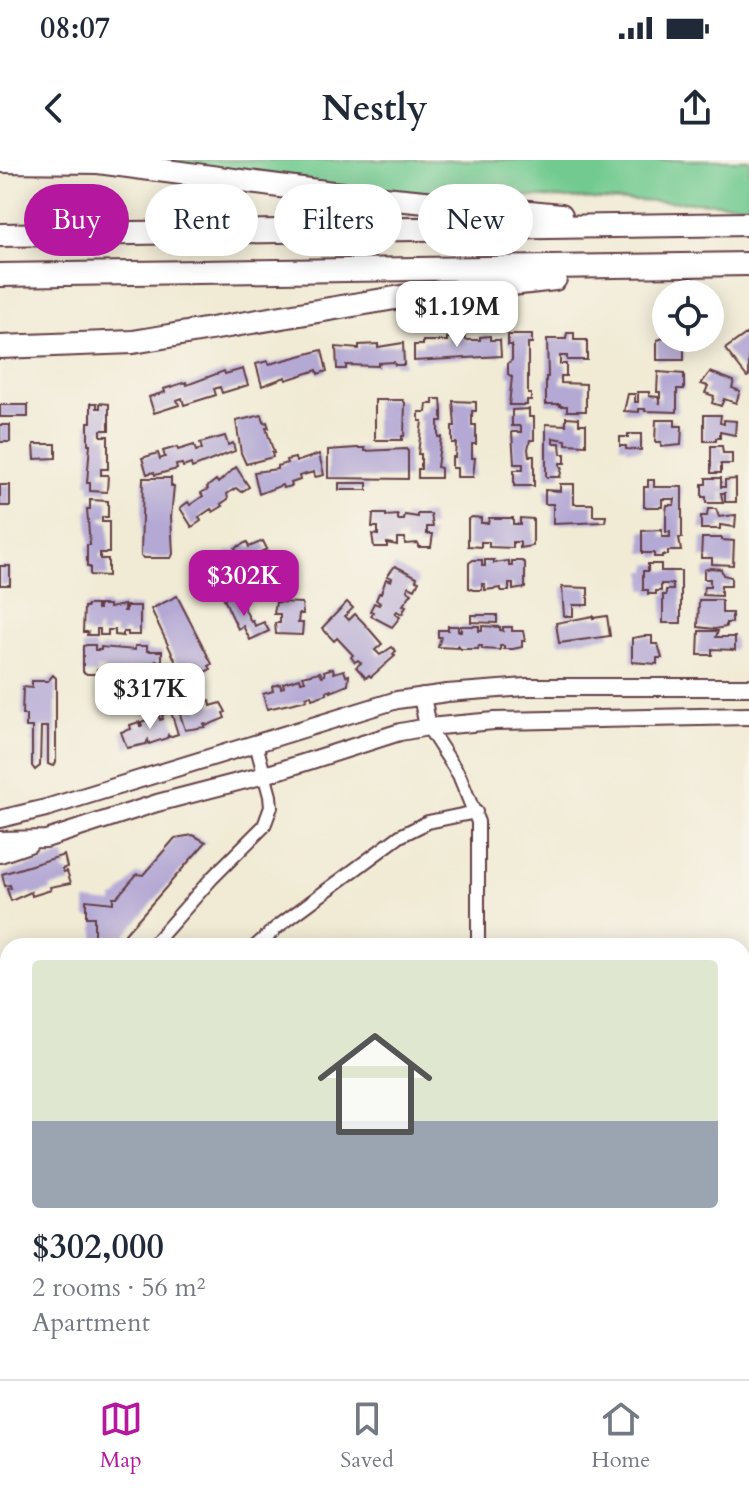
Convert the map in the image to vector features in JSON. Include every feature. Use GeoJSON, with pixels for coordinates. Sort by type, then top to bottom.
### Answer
{"type":"FeatureCollection","features":[{"type":"Feature","properties":{"kind":"highway"},"geometry":{"type":"LineString","coordinates":[[0,161],[98,162],[332,193],[670,226]]}},
{"type":"Feature","properties":{"kind":"highway"},"geometry":{"type":"LineString","coordinates":[[0,235],[749,224]]}},
{"type":"Feature","properties":{"kind":"highway"},"geometry":{"type":"LineString","coordinates":[[0,275],[749,264]]}},
{"type":"Feature","properties":{"kind":"highway"},"geometry":{"type":"LineString","coordinates":[[0,347],[133,342],[401,297],[667,265]]}},
{"type":"Feature","properties":{"kind":"main road"},"geometry":{"type":"LineString","coordinates":[[0,819],[46,808],[397,700],[526,687],[749,687]]}},
{"type":"Feature","properties":{"kind":"main road"},"geometry":{"type":"LineString","coordinates":[[422,696],[428,727]]}},
{"type":"Feature","properties":{"kind":"main road"},"geometry":{"type":"LineString","coordinates":[[0,854],[157,803],[265,775],[389,735],[428,727],[494,721],[749,716]]}},
{"type":"Feature","properties":{"kind":"main road"},"geometry":{"type":"LineString","coordinates":[[0,840],[46,839]]}},
{"type":"Feature","properties":{"kind":"street"},"geometry":{"type":"LineString","coordinates":[[428,727],[459,775],[476,812],[479,832],[478,938]]}},
{"type":"Feature","properties":{"kind":"street"},"geometry":{"type":"LineString","coordinates":[[159,938],[264,826],[271,807],[256,744]]}},
{"type":"Feature","properties":{"kind":"street"},"geometry":{"type":"LineString","coordinates":[[265,938],[400,836],[428,822],[476,812]]}},
{"type":"Feature","properties":{"kind":"green space"},"geometry":{"type":"Polygon","coordinates":[[[142,160],[749,160],[749,204],[533,197],[533,184],[418,184],[418,193],[402,192],[402,184],[313,184],[142,160]]]}},
{"type":"Feature","properties":{"kind":"building"},"geometry":{"type":"Polygon","coordinates":[[[567,333],[574,333],[574,340],[587,340],[587,360],[567,360],[567,356],[560,356],[560,364],[566,364],[566,376],[561,376],[561,383],[586,384],[586,411],[567,411],[567,406],[546,404],[547,339],[566,339],[567,333]]]}},
{"type":"Feature","properties":{"kind":"building"},"geometry":{"type":"Polygon","coordinates":[[[746,334],[749,338],[747,377],[725,349],[746,334]]]}},
{"type":"Feature","properties":{"kind":"building"},"geometry":{"type":"Polygon","coordinates":[[[508,335],[532,335],[532,343],[528,343],[528,394],[531,394],[531,400],[527,400],[527,405],[509,405],[512,377],[508,374],[508,363],[512,360],[512,345],[508,345],[508,335]]]}},
{"type":"Feature","properties":{"kind":"building"},"geometry":{"type":"Polygon","coordinates":[[[490,336],[490,340],[500,340],[501,356],[414,361],[414,345],[423,345],[423,341],[465,337],[466,340],[480,340],[480,337],[490,336]]]}},
{"type":"Feature","properties":{"kind":"building"},"geometry":{"type":"Polygon","coordinates":[[[403,343],[404,365],[395,365],[394,362],[378,363],[378,366],[346,365],[346,369],[337,369],[336,347],[359,349],[359,345],[378,344],[378,347],[403,343]]]}},
{"type":"Feature","properties":{"kind":"building"},"geometry":{"type":"Polygon","coordinates":[[[322,350],[327,371],[318,374],[317,370],[286,380],[285,377],[262,386],[256,364],[268,361],[269,364],[322,350]]]}},
{"type":"Feature","properties":{"kind":"building"},"geometry":{"type":"Polygon","coordinates":[[[657,352],[684,352],[684,360],[657,360],[657,352]]]}},
{"type":"Feature","properties":{"kind":"building"},"geometry":{"type":"Polygon","coordinates":[[[243,369],[248,385],[222,393],[220,387],[214,389],[216,395],[184,405],[182,398],[177,400],[179,405],[154,413],[149,397],[165,392],[164,389],[186,382],[187,385],[224,371],[225,374],[243,369]]]}},
{"type":"Feature","properties":{"kind":"building"},"geometry":{"type":"Polygon","coordinates":[[[658,372],[684,374],[684,389],[677,389],[677,412],[624,411],[628,394],[635,394],[635,402],[638,402],[638,392],[649,392],[649,396],[658,397],[660,404],[658,372]]]}},
{"type":"Feature","properties":{"kind":"building"},"geometry":{"type":"Polygon","coordinates":[[[710,372],[734,381],[732,388],[740,391],[736,403],[724,399],[721,406],[712,403],[714,396],[705,393],[708,386],[701,384],[710,372]]]}},
{"type":"Feature","properties":{"kind":"building"},"geometry":{"type":"Polygon","coordinates":[[[433,399],[441,399],[437,467],[441,468],[441,478],[418,478],[422,421],[419,421],[419,412],[426,412],[427,404],[433,404],[433,399]]]}},
{"type":"Feature","properties":{"kind":"building"},"geometry":{"type":"Polygon","coordinates":[[[375,400],[403,400],[402,440],[375,440],[375,400]]]}},
{"type":"Feature","properties":{"kind":"building"},"geometry":{"type":"Polygon","coordinates":[[[453,401],[476,402],[476,411],[472,411],[472,425],[476,425],[476,444],[472,444],[472,458],[475,458],[473,477],[457,477],[457,468],[452,468],[456,443],[452,443],[452,426],[455,426],[453,401]]]}},
{"type":"Feature","properties":{"kind":"building"},"geometry":{"type":"Polygon","coordinates":[[[91,403],[97,403],[97,408],[100,408],[100,403],[109,404],[109,430],[101,430],[101,436],[108,436],[108,469],[101,469],[101,475],[108,475],[107,492],[90,491],[90,483],[87,483],[91,403]]]}},
{"type":"Feature","properties":{"kind":"building"},"geometry":{"type":"Polygon","coordinates":[[[0,405],[28,405],[28,417],[0,417],[0,405]]]}},
{"type":"Feature","properties":{"kind":"building"},"geometry":{"type":"Polygon","coordinates":[[[529,409],[529,417],[534,417],[534,440],[530,440],[528,449],[529,456],[534,456],[534,486],[514,486],[514,470],[523,470],[523,464],[514,464],[512,432],[521,432],[521,426],[512,426],[512,410],[529,409]]]}},
{"type":"Feature","properties":{"kind":"building"},"geometry":{"type":"Polygon","coordinates":[[[262,415],[269,428],[266,428],[273,457],[246,464],[236,421],[262,415]]]}},
{"type":"Feature","properties":{"kind":"building"},"geometry":{"type":"Polygon","coordinates":[[[704,415],[721,415],[720,423],[724,424],[724,420],[736,421],[735,435],[720,432],[720,438],[716,441],[704,441],[704,415]]]}},
{"type":"Feature","properties":{"kind":"building"},"geometry":{"type":"Polygon","coordinates":[[[566,417],[579,418],[579,424],[586,424],[586,445],[566,444],[566,440],[553,438],[553,443],[560,443],[565,463],[560,463],[560,477],[546,477],[546,424],[566,425],[566,417]]]}},
{"type":"Feature","properties":{"kind":"building"},"geometry":{"type":"Polygon","coordinates":[[[656,420],[675,420],[675,426],[682,426],[681,445],[661,447],[661,442],[655,442],[656,420]]]}},
{"type":"Feature","properties":{"kind":"building"},"geometry":{"type":"Polygon","coordinates":[[[0,425],[10,425],[10,442],[0,442],[0,425]]]}},
{"type":"Feature","properties":{"kind":"building"},"geometry":{"type":"Polygon","coordinates":[[[628,434],[641,434],[641,450],[620,446],[620,437],[628,437],[628,434]]]}},
{"type":"Feature","properties":{"kind":"building"},"geometry":{"type":"Polygon","coordinates":[[[225,436],[228,445],[233,443],[235,451],[192,468],[191,464],[183,467],[182,464],[176,465],[177,469],[147,474],[142,458],[158,453],[160,459],[165,457],[163,451],[177,447],[178,450],[194,445],[196,451],[202,449],[200,443],[225,436]]]}},
{"type":"Feature","properties":{"kind":"building"},"geometry":{"type":"Polygon","coordinates":[[[34,444],[56,444],[56,458],[35,459],[34,444]]]}},
{"type":"Feature","properties":{"kind":"building"},"geometry":{"type":"Polygon","coordinates":[[[711,446],[722,446],[723,453],[732,453],[732,464],[721,464],[721,473],[711,473],[711,446]]]}},
{"type":"Feature","properties":{"kind":"building"},"geometry":{"type":"Polygon","coordinates":[[[365,448],[365,451],[406,449],[408,479],[328,478],[328,450],[365,448]]]}},
{"type":"Feature","properties":{"kind":"building"},"geometry":{"type":"Polygon","coordinates":[[[319,454],[324,475],[315,477],[314,472],[299,476],[300,480],[291,483],[292,486],[283,488],[282,485],[259,494],[254,472],[277,469],[277,466],[287,463],[286,460],[295,458],[296,462],[319,454]]]}},
{"type":"Feature","properties":{"kind":"building"},"geometry":{"type":"Polygon","coordinates":[[[236,467],[249,487],[241,492],[236,488],[227,494],[228,499],[221,504],[223,506],[199,517],[201,521],[192,527],[180,508],[203,496],[201,493],[207,487],[216,480],[218,483],[236,467]]]}},
{"type":"Feature","properties":{"kind":"building"},"geometry":{"type":"Polygon","coordinates":[[[143,478],[171,478],[171,486],[174,486],[171,558],[143,558],[141,555],[143,478]]]}},
{"type":"Feature","properties":{"kind":"building"},"geometry":{"type":"Polygon","coordinates":[[[706,478],[721,478],[721,487],[725,487],[725,480],[736,479],[736,502],[725,502],[725,493],[721,493],[723,503],[706,503],[706,497],[702,497],[702,484],[706,484],[706,478]]]}},
{"type":"Feature","properties":{"kind":"building"},"geometry":{"type":"Polygon","coordinates":[[[648,480],[654,480],[654,487],[682,487],[681,551],[668,551],[668,555],[662,557],[642,553],[642,531],[662,530],[662,537],[670,537],[670,532],[666,532],[666,512],[667,505],[674,505],[675,499],[662,499],[662,507],[644,507],[644,487],[648,487],[648,480]]]}},
{"type":"Feature","properties":{"kind":"building"},"geometry":{"type":"Polygon","coordinates":[[[339,483],[367,483],[367,490],[339,490],[339,483]]]}},
{"type":"Feature","properties":{"kind":"building"},"geometry":{"type":"Polygon","coordinates":[[[560,484],[574,484],[574,504],[593,504],[593,516],[606,516],[605,522],[553,524],[553,504],[545,504],[545,490],[560,491],[560,484]]]}},
{"type":"Feature","properties":{"kind":"building"},"geometry":{"type":"Polygon","coordinates":[[[0,485],[10,485],[10,506],[0,506],[0,485]]]}},
{"type":"Feature","properties":{"kind":"building"},"geometry":{"type":"Polygon","coordinates":[[[90,500],[108,501],[108,517],[102,517],[102,522],[109,522],[109,553],[100,553],[100,559],[108,559],[108,576],[90,575],[90,567],[87,567],[87,545],[90,545],[87,509],[90,509],[90,500]]]}},
{"type":"Feature","properties":{"kind":"building"},"geometry":{"type":"Polygon","coordinates":[[[708,509],[716,509],[719,517],[736,515],[735,527],[720,525],[720,529],[701,529],[701,516],[707,516],[708,509]]]}},
{"type":"Feature","properties":{"kind":"building"},"geometry":{"type":"Polygon","coordinates":[[[373,514],[398,515],[398,520],[404,520],[405,515],[418,517],[418,514],[431,514],[433,527],[427,527],[427,534],[433,534],[431,547],[418,547],[418,543],[405,544],[405,538],[397,538],[397,545],[387,543],[387,547],[374,547],[372,534],[378,535],[378,527],[372,527],[373,514]]]}},
{"type":"Feature","properties":{"kind":"building"},"geometry":{"type":"Polygon","coordinates":[[[481,518],[481,523],[488,523],[489,518],[513,518],[513,524],[520,524],[520,518],[533,519],[533,546],[520,548],[520,542],[513,542],[513,548],[489,547],[489,542],[481,542],[481,547],[468,546],[468,519],[481,518]]]}},
{"type":"Feature","properties":{"kind":"building"},"geometry":{"type":"Polygon","coordinates":[[[702,538],[734,541],[733,565],[712,564],[712,558],[701,558],[702,538]]]}},
{"type":"Feature","properties":{"kind":"building"},"geometry":{"type":"Polygon","coordinates":[[[263,541],[267,549],[261,552],[263,555],[268,552],[272,560],[270,565],[248,575],[246,570],[242,572],[245,577],[237,581],[236,578],[235,583],[223,589],[217,577],[222,574],[215,575],[210,566],[214,564],[212,561],[232,550],[235,555],[238,554],[235,548],[247,542],[249,547],[263,541]]]}},
{"type":"Feature","properties":{"kind":"building"},"geometry":{"type":"Polygon","coordinates":[[[482,560],[482,566],[485,566],[485,560],[494,560],[494,563],[509,561],[509,566],[512,566],[512,561],[522,561],[525,563],[525,588],[513,590],[513,584],[509,584],[509,591],[501,591],[501,588],[485,590],[485,584],[482,584],[482,590],[469,588],[469,563],[482,560]]]}},
{"type":"Feature","properties":{"kind":"building"},"geometry":{"type":"Polygon","coordinates":[[[648,564],[661,564],[661,571],[681,571],[681,623],[663,623],[663,595],[666,595],[666,590],[673,590],[673,584],[661,584],[661,591],[656,591],[656,594],[643,590],[643,571],[648,571],[648,564]]]}},
{"type":"Feature","properties":{"kind":"building"},"geometry":{"type":"Polygon","coordinates":[[[0,566],[10,566],[10,585],[0,585],[0,566]]]}},
{"type":"Feature","properties":{"kind":"building"},"geometry":{"type":"Polygon","coordinates":[[[395,566],[419,581],[415,589],[409,586],[407,590],[412,593],[403,605],[406,606],[402,614],[397,611],[395,614],[400,617],[392,627],[371,616],[373,612],[370,611],[374,603],[379,605],[376,600],[386,579],[391,581],[392,578],[387,576],[395,566]]]}},
{"type":"Feature","properties":{"kind":"building"},"geometry":{"type":"Polygon","coordinates":[[[721,569],[723,575],[731,577],[731,586],[721,586],[721,596],[703,595],[704,587],[710,587],[710,579],[704,579],[704,570],[721,569]]]}},
{"type":"Feature","properties":{"kind":"building"},"geometry":{"type":"Polygon","coordinates":[[[562,587],[588,588],[588,605],[573,605],[573,616],[564,616],[562,587]]]}},
{"type":"Feature","properties":{"kind":"building"},"geometry":{"type":"Polygon","coordinates":[[[237,593],[251,622],[255,626],[264,622],[269,631],[250,640],[243,626],[238,629],[224,599],[237,593]]]}},
{"type":"Feature","properties":{"kind":"building"},"geometry":{"type":"Polygon","coordinates":[[[177,596],[212,664],[209,666],[211,669],[185,681],[151,609],[177,596]]]}},
{"type":"Feature","properties":{"kind":"building"},"geometry":{"type":"Polygon","coordinates":[[[699,600],[722,600],[722,613],[732,613],[732,623],[715,629],[698,627],[699,600]]]}},
{"type":"Feature","properties":{"kind":"building"},"geometry":{"type":"Polygon","coordinates":[[[276,602],[302,603],[303,614],[299,614],[298,623],[303,623],[302,635],[276,634],[275,623],[280,623],[280,614],[274,614],[276,602]]]}},
{"type":"Feature","properties":{"kind":"building"},"geometry":{"type":"Polygon","coordinates":[[[347,602],[353,608],[345,616],[349,620],[355,614],[363,622],[382,644],[375,650],[380,655],[392,647],[396,651],[395,656],[371,677],[366,678],[356,667],[361,663],[358,660],[355,662],[351,657],[353,655],[337,638],[334,641],[322,628],[347,602]]]}},
{"type":"Feature","properties":{"kind":"building"},"geometry":{"type":"Polygon","coordinates":[[[97,605],[99,609],[99,605],[109,605],[109,608],[124,605],[124,611],[126,606],[140,606],[140,635],[123,632],[123,636],[115,635],[115,630],[108,630],[108,635],[100,635],[100,629],[97,629],[97,635],[87,635],[88,632],[83,632],[84,607],[97,605]]]}},
{"type":"Feature","properties":{"kind":"building"},"geometry":{"type":"Polygon","coordinates":[[[471,615],[497,615],[497,623],[471,622],[471,615]]]}},
{"type":"Feature","properties":{"kind":"building"},"geometry":{"type":"Polygon","coordinates":[[[607,616],[610,636],[559,643],[556,623],[607,616]]]}},
{"type":"Feature","properties":{"kind":"building"},"geometry":{"type":"Polygon","coordinates":[[[448,626],[458,626],[458,631],[461,631],[461,626],[479,626],[479,631],[482,631],[482,626],[500,627],[503,631],[503,627],[512,627],[512,631],[523,631],[525,641],[522,641],[522,647],[504,649],[500,646],[500,650],[482,649],[482,646],[478,649],[438,647],[441,637],[438,637],[438,630],[448,630],[448,626]]]}},
{"type":"Feature","properties":{"kind":"building"},"geometry":{"type":"Polygon","coordinates":[[[699,631],[718,631],[716,637],[735,637],[735,650],[712,649],[712,655],[698,655],[699,631]]]}},
{"type":"Feature","properties":{"kind":"building"},"geometry":{"type":"Polygon","coordinates":[[[652,636],[652,644],[658,644],[662,658],[657,658],[657,664],[632,662],[632,638],[652,636]]]}},
{"type":"Feature","properties":{"kind":"building"},"geometry":{"type":"Polygon","coordinates":[[[95,645],[95,650],[101,650],[101,647],[135,650],[135,646],[147,646],[147,651],[162,651],[162,661],[156,661],[156,669],[148,668],[144,674],[135,674],[135,669],[128,669],[128,674],[104,674],[104,669],[97,669],[97,674],[87,674],[83,672],[83,646],[95,645]]]}},
{"type":"Feature","properties":{"kind":"building"},"geometry":{"type":"Polygon","coordinates":[[[333,668],[334,673],[344,670],[346,676],[349,675],[348,685],[312,699],[311,695],[306,697],[307,700],[267,709],[263,694],[273,691],[272,686],[280,684],[281,688],[284,687],[283,683],[300,678],[301,682],[305,681],[303,676],[320,672],[322,676],[325,675],[324,671],[333,668]]]}},
{"type":"Feature","properties":{"kind":"building"},"geometry":{"type":"Polygon","coordinates":[[[53,675],[56,678],[56,763],[53,766],[48,764],[48,727],[41,727],[40,766],[35,770],[32,766],[32,727],[26,727],[26,715],[22,715],[23,687],[32,688],[32,681],[48,681],[53,675]]]}},
{"type":"Feature","properties":{"kind":"building"},"geometry":{"type":"Polygon","coordinates":[[[210,701],[211,706],[221,703],[226,712],[223,713],[225,718],[204,724],[205,727],[185,730],[180,714],[190,711],[189,707],[198,705],[199,710],[202,709],[201,704],[210,701]]]}},
{"type":"Feature","properties":{"kind":"building"},"geometry":{"type":"Polygon","coordinates":[[[171,712],[178,734],[127,748],[121,732],[139,722],[142,726],[141,722],[159,716],[160,720],[163,719],[162,715],[171,712]]]}},
{"type":"Feature","properties":{"kind":"building"},"geometry":{"type":"Polygon","coordinates":[[[193,835],[206,842],[125,934],[125,938],[94,938],[94,917],[86,917],[86,900],[113,903],[113,897],[117,897],[137,874],[143,875],[175,838],[193,835]]]}},
{"type":"Feature","properties":{"kind":"building"},"geometry":{"type":"Polygon","coordinates":[[[64,855],[67,867],[62,869],[67,871],[71,883],[50,887],[51,890],[32,896],[31,892],[11,901],[7,889],[11,888],[10,885],[5,886],[2,874],[64,855]]]}}]}
